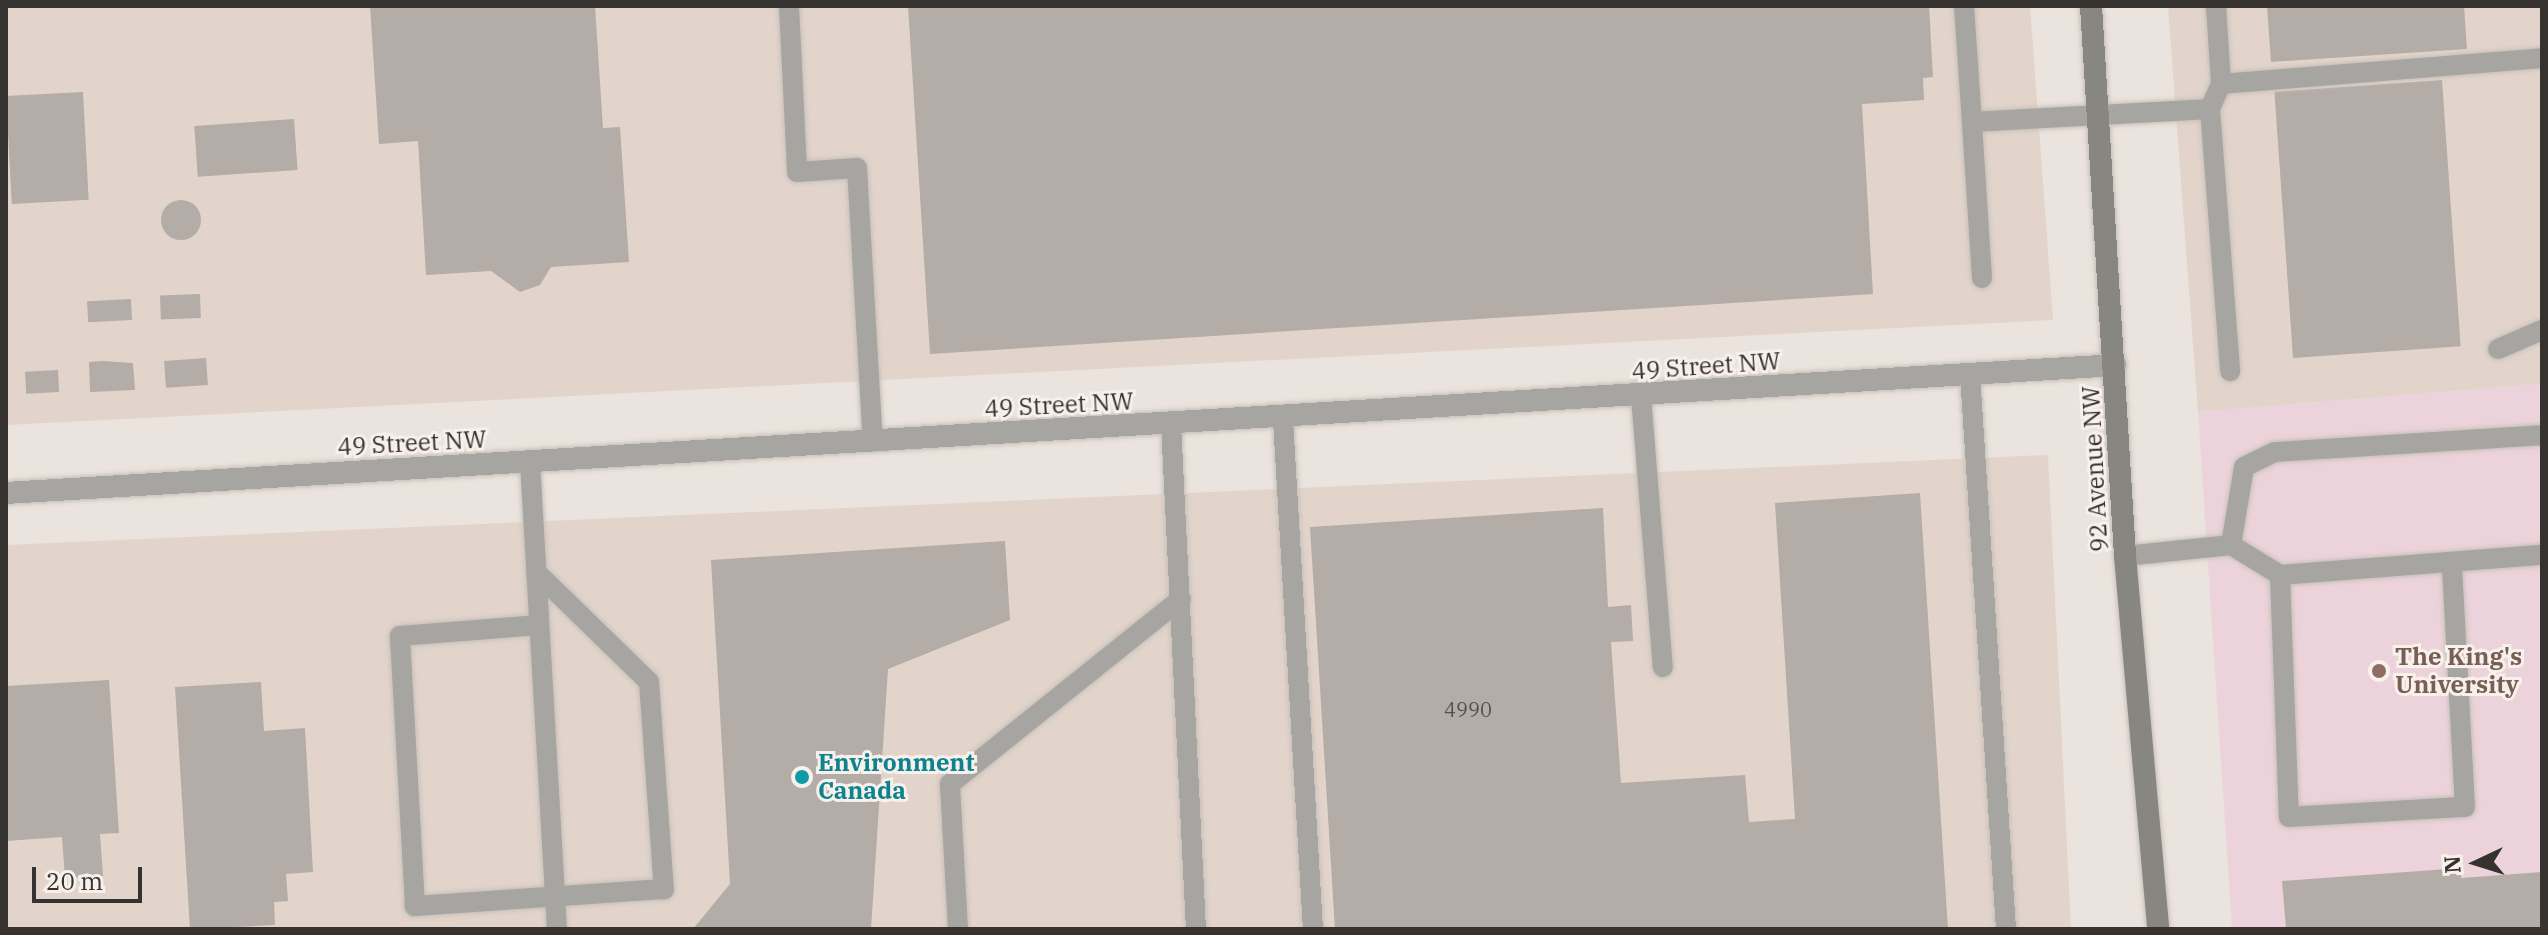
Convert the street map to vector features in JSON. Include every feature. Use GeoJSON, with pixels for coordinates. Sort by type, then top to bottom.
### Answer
{"type":"FeatureCollection","features":[{"type":"Feature","properties":{"kind":"main road","name":"92 Avenue NW"},"geometry":{"type":"LineString","coordinates":[[2091,6],[2125,556],[2158,929]]}},
{"type":"Feature","properties":{"kind":"street","name":"49 Street NW"},"geometry":{"type":"LineString","coordinates":[[6,493],[1283,420],[2115,365]]}},
{"type":"Feature","properties":{"kind":"lane"},"geometry":{"type":"LineString","coordinates":[[789,6],[797,172],[857,168],[873,442]]}},
{"type":"Feature","properties":{"kind":"lane"},"geometry":{"type":"LineString","coordinates":[[1964,6],[1982,278]]}},
{"type":"Feature","properties":{"kind":"lane"},"geometry":{"type":"LineString","coordinates":[[2216,6],[2221,84],[2210,109],[2230,371]]}},
{"type":"Feature","properties":{"kind":"lane"},"geometry":{"type":"LineString","coordinates":[[2221,84],[2542,58]]}},
{"type":"Feature","properties":{"kind":"lane"},"geometry":{"type":"LineString","coordinates":[[1972,122],[2210,109]]}},
{"type":"Feature","properties":{"kind":"lane"},"geometry":{"type":"LineString","coordinates":[[2498,349],[2542,330]]}},
{"type":"Feature","properties":{"kind":"lane"},"geometry":{"type":"LineString","coordinates":[[1970,374],[2006,929]]}},
{"type":"Feature","properties":{"kind":"lane"},"geometry":{"type":"LineString","coordinates":[[1641,396],[1663,667]]}},
{"type":"Feature","properties":{"kind":"lane"},"geometry":{"type":"LineString","coordinates":[[1283,420],[1313,929]]}},
{"type":"Feature","properties":{"kind":"lane"},"geometry":{"type":"LineString","coordinates":[[1171,424],[1196,929]]}},
{"type":"Feature","properties":{"kind":"lane"},"geometry":{"type":"LineString","coordinates":[[2231,545],[2244,467],[2275,452],[2542,435]]}},
{"type":"Feature","properties":{"kind":"lane"},"geometry":{"type":"LineString","coordinates":[[530,462],[557,929]]}},
{"type":"Feature","properties":{"kind":"lane"},"geometry":{"type":"LineString","coordinates":[[2125,556],[2231,545],[2280,575],[2542,555]]}},
{"type":"Feature","properties":{"kind":"lane"},"geometry":{"type":"LineString","coordinates":[[2280,575],[2289,817],[2465,807],[2452,564]]}},
{"type":"Feature","properties":{"kind":"lane"},"geometry":{"type":"LineString","coordinates":[[537,573],[649,682],[664,889],[415,906],[400,636],[539,625]]}},
{"type":"Feature","properties":{"kind":"lane"},"geometry":{"type":"LineString","coordinates":[[958,929],[950,784],[1181,599]]}},
{"type":"Feature","properties":{"kind":"shaded area"},"geometry":{"type":"Polygon","coordinates":[[[6,6],[2030,6],[2053,320],[6,425],[6,6]]]}},
{"type":"Feature","properties":{"kind":"shaded area"},"geometry":{"type":"Polygon","coordinates":[[[2168,6],[2542,6],[2542,384],[2198,412],[2168,6]]]}},
{"type":"Feature","properties":{"kind":"shaded area","name":"The King's University"},"geometry":{"type":"Polygon","coordinates":[[[2542,384],[2542,929],[2232,929],[2198,412],[2542,384]]]}},
{"type":"Feature","properties":{"kind":"shaded area"},"geometry":{"type":"Polygon","coordinates":[[[2048,455],[2071,929],[6,929],[6,545],[2048,455]]]}},
{"type":"Feature","properties":{"kind":"building"},"geometry":{"type":"Polygon","coordinates":[[[370,6],[595,6],[603,128],[620,127],[629,262],[551,267],[540,285],[520,292],[491,271],[426,275],[418,141],[379,144],[370,6]]]}},
{"type":"Feature","properties":{"kind":"building"},"geometry":{"type":"Polygon","coordinates":[[[908,6],[1929,6],[1933,77],[1923,78],[1924,100],[1862,104],[1873,294],[930,354],[908,6]]]}},
{"type":"Feature","properties":{"kind":"building"},"geometry":{"type":"Polygon","coordinates":[[[2267,6],[2464,6],[2467,49],[2271,62],[2267,6]]]}},
{"type":"Feature","properties":{"kind":"building"},"geometry":{"type":"Polygon","coordinates":[[[2442,80],[2461,346],[2293,358],[2274,92],[2442,80]]]}},
{"type":"Feature","properties":{"kind":"building"},"geometry":{"type":"Polygon","coordinates":[[[83,92],[89,200],[12,204],[6,96],[83,92]]]}},
{"type":"Feature","properties":{"kind":"building"},"geometry":{"type":"Polygon","coordinates":[[[294,119],[298,170],[198,177],[194,126],[294,119]]]}},
{"type":"Feature","properties":{"kind":"building"},"geometry":{"type":"Polygon","coordinates":[[[181,200],[195,206],[201,220],[195,234],[181,240],[167,234],[161,220],[167,206],[181,200]]]}},
{"type":"Feature","properties":{"kind":"building"},"geometry":{"type":"Polygon","coordinates":[[[200,294],[201,318],[161,319],[160,295],[200,294]]]}},
{"type":"Feature","properties":{"kind":"building"},"geometry":{"type":"Polygon","coordinates":[[[131,299],[132,320],[88,322],[87,301],[131,299]]]}},
{"type":"Feature","properties":{"kind":"building"},"geometry":{"type":"Polygon","coordinates":[[[206,358],[208,385],[166,388],[164,361],[206,358]]]}},
{"type":"Feature","properties":{"kind":"building"},"geometry":{"type":"Polygon","coordinates":[[[89,362],[133,363],[135,390],[90,392],[89,362]]]}},
{"type":"Feature","properties":{"kind":"building"},"geometry":{"type":"Polygon","coordinates":[[[58,370],[59,392],[26,394],[25,372],[58,370]]]}},
{"type":"Feature","properties":{"kind":"building"},"geometry":{"type":"Polygon","coordinates":[[[1920,493],[1948,929],[1335,929],[1310,527],[1603,508],[1608,607],[1631,605],[1633,641],[1611,642],[1621,783],[1745,775],[1749,822],[1795,819],[1775,503],[1920,493]]]}},
{"type":"Feature","properties":{"kind":"building","name":"Environment Canada"},"geometry":{"type":"Polygon","coordinates":[[[1005,541],[1010,620],[888,669],[871,929],[693,929],[730,884],[711,560],[1005,541]]]}},
{"type":"Feature","properties":{"kind":"building"},"geometry":{"type":"Polygon","coordinates":[[[109,680],[119,833],[100,834],[103,876],[65,878],[62,837],[6,841],[6,686],[109,680]]]}},
{"type":"Feature","properties":{"kind":"building"},"geometry":{"type":"Polygon","coordinates":[[[261,682],[264,731],[305,728],[313,872],[286,874],[288,901],[274,902],[275,925],[190,929],[175,687],[261,682]]]}},
{"type":"Feature","properties":{"kind":"building"},"geometry":{"type":"Polygon","coordinates":[[[2461,868],[2461,878],[2542,872],[2542,929],[2286,929],[2282,881],[2461,868]]]}},
{"type":"Feature","properties":{"kind":"place","name":"The King's University"},"geometry":{"type":"Point","coordinates":[2379,671]}},
{"type":"Feature","properties":{"kind":"place","name":"Environment Canada"},"geometry":{"type":"Point","coordinates":[802,777]}}]}
